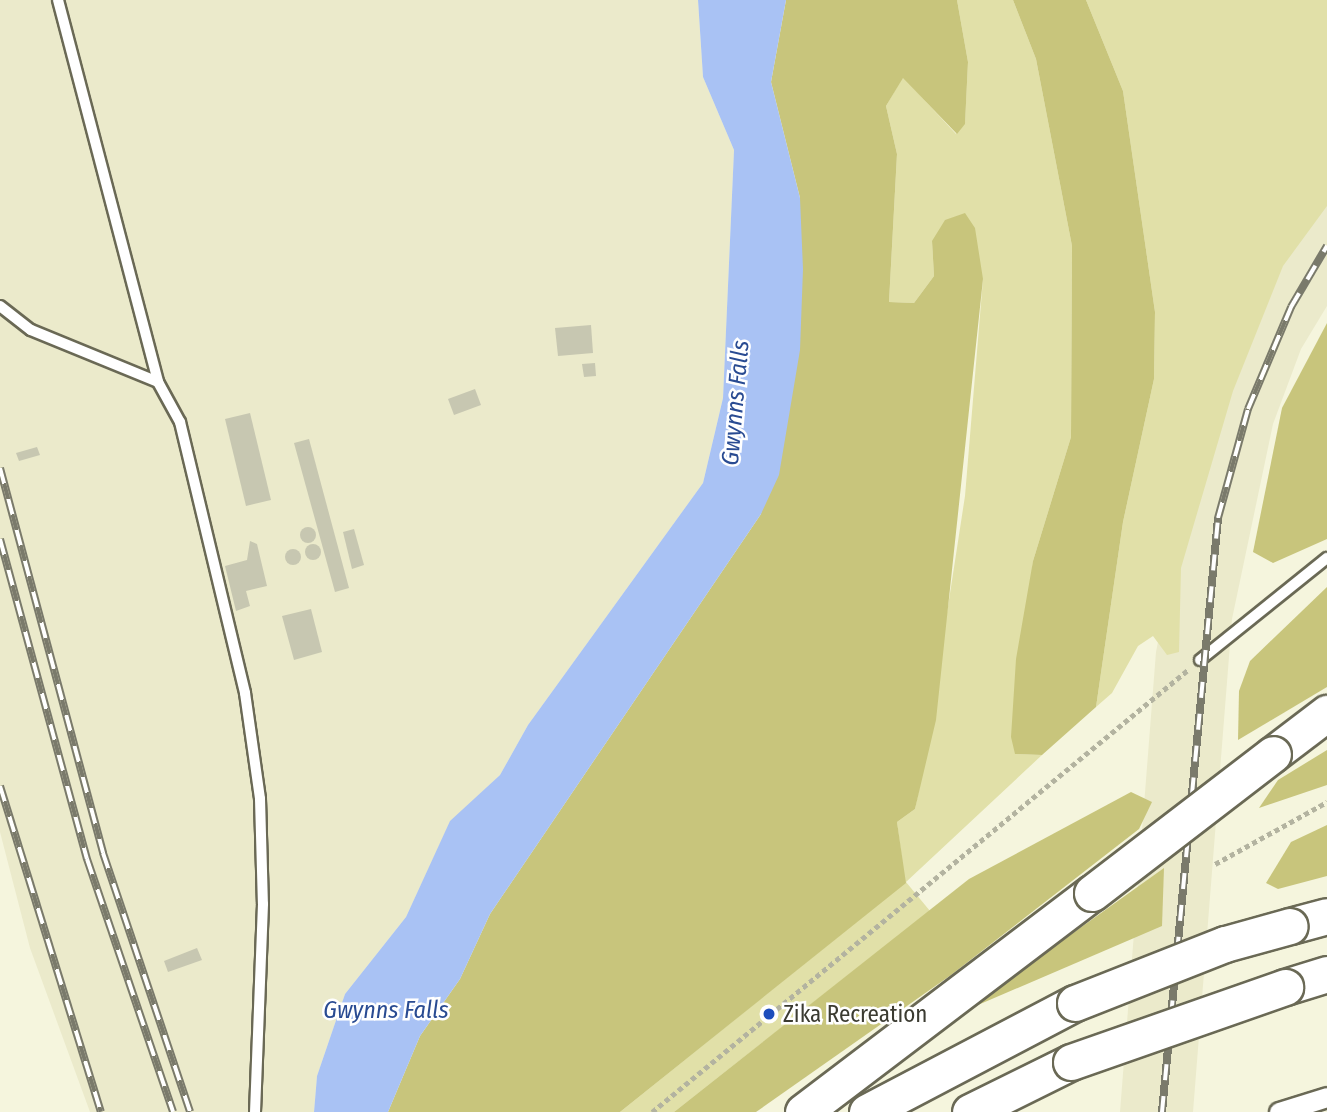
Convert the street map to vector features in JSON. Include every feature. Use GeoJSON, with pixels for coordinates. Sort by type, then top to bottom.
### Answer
{"type":"FeatureCollection","features":[{"type":"Feature","properties":{"kind":"highway"},"geometry":{"type":"LineString","coordinates":[[803,1112],[1327,713]]}},
{"type":"Feature","properties":{"kind":"highway"},"geometry":{"type":"LineString","coordinates":[[1273,754],[1327,727]]}},
{"type":"Feature","properties":{"kind":"highway"},"geometry":{"type":"LineString","coordinates":[[867,1112],[1075,1003],[1225,944],[1327,916]]}},
{"type":"Feature","properties":{"kind":"highway"},"geometry":{"type":"LineString","coordinates":[[970,1112],[1072,1062],[1327,974]]}},
{"type":"Feature","properties":{"kind":"highway"},"geometry":{"type":"LineString","coordinates":[[1285,987],[1327,986]]}},
{"type":"Feature","properties":{"kind":"street"},"geometry":{"type":"LineString","coordinates":[[1279,1112],[1327,1097]]}},
{"type":"Feature","properties":{"kind":"lane"},"geometry":{"type":"LineString","coordinates":[[58,0],[158,382],[184,435],[245,693],[260,799],[256,1112]]}},
{"type":"Feature","properties":{"kind":"lane"},"geometry":{"type":"LineString","coordinates":[[0,306],[32,330],[158,382]]}},
{"type":"Feature","properties":{"kind":"lane"},"geometry":{"type":"LineString","coordinates":[[1200,660],[1327,558]]}},
{"type":"Feature","properties":{"kind":"path"},"geometry":{"type":"LineString","coordinates":[[652,1112],[1200,660]]}},
{"type":"Feature","properties":{"kind":"path"},"geometry":{"type":"LineString","coordinates":[[1215,864],[1327,802]]}},
{"type":"Feature","properties":{"kind":"shaded area"},"geometry":{"type":"Polygon","coordinates":[[[0,0],[698,0],[703,77],[734,150],[723,398],[703,483],[528,725],[500,775],[450,822],[406,917],[345,994],[317,1076],[314,1112],[90,1112],[30,948],[0,832],[0,0]]]}},
{"type":"Feature","properties":{"kind":"shaded area"},"geometry":{"type":"Polygon","coordinates":[[[786,0],[957,0],[968,62],[965,124],[957,134],[903,78],[886,106],[897,154],[889,302],[914,303],[934,276],[932,241],[945,220],[965,213],[975,228],[983,279],[936,720],[915,809],[897,822],[906,883],[620,1112],[388,1112],[420,1036],[460,979],[490,914],[761,514],[800,198],[771,82],[786,0]]]}},
{"type":"Feature","properties":{"kind":"shaded area"},"geometry":{"type":"Polygon","coordinates":[[[957,0],[1013,0],[1036,59],[1072,246],[1071,437],[1033,561],[1015,754],[1042,755],[906,882],[930,911],[674,1112],[620,1112],[905,883],[897,822],[915,809],[922,775],[965,496],[983,279],[932,241],[934,276],[914,303],[889,302],[897,154],[886,106],[903,77],[956,134],[965,123],[968,62],[957,0]]]}},
{"type":"Feature","properties":{"kind":"shaded area"},"geometry":{"type":"Polygon","coordinates":[[[1013,0],[1086,0],[1123,91],[1155,312],[1154,379],[1123,522],[1096,707],[1042,755],[1015,754],[1011,737],[1016,659],[1033,561],[1071,437],[1072,246],[1036,59],[1013,0]]]}},
{"type":"Feature","properties":{"kind":"shaded area"},"geometry":{"type":"Polygon","coordinates":[[[1086,0],[1327,0],[1327,206],[1283,266],[1233,391],[1181,568],[1179,652],[1167,655],[1153,636],[1138,646],[1112,693],[1096,707],[1123,522],[1154,379],[1155,312],[1123,91],[1086,0]]]}},
{"type":"Feature","properties":{"kind":"shaded area"},"geometry":{"type":"Polygon","coordinates":[[[1327,171],[1327,306],[1301,349],[1273,424],[1232,619],[1193,1112],[1120,1112],[1156,652],[1201,423],[1327,171]]]}},
{"type":"Feature","properties":{"kind":"shaded area"},"geometry":{"type":"Polygon","coordinates":[[[1327,323],[1327,539],[1273,563],[1253,552],[1282,408],[1327,323]]]}},
{"type":"Feature","properties":{"kind":"shaded area"},"geometry":{"type":"Polygon","coordinates":[[[1327,587],[1327,687],[1238,740],[1239,691],[1250,661],[1327,587]]]}},
{"type":"Feature","properties":{"kind":"shaded area"},"geometry":{"type":"Polygon","coordinates":[[[1327,750],[1327,785],[1259,808],[1278,780],[1327,750]]]}},
{"type":"Feature","properties":{"kind":"shaded area"},"geometry":{"type":"Polygon","coordinates":[[[1131,792],[1152,802],[1139,829],[951,975],[756,1112],[674,1112],[969,879],[1131,792]]]}},
{"type":"Feature","properties":{"kind":"shaded area"},"geometry":{"type":"Polygon","coordinates":[[[1327,825],[1327,876],[1278,889],[1266,883],[1291,842],[1327,825]]]}},
{"type":"Feature","properties":{"kind":"shaded area"},"geometry":{"type":"Polygon","coordinates":[[[1164,868],[1162,926],[964,1011],[1164,868]]]}},
{"type":"Feature","properties":{"kind":"water","name":"Gwynns Falls"},"geometry":{"type":"Polygon","coordinates":[[[698,0],[786,0],[771,82],[800,198],[803,269],[800,350],[779,475],[761,514],[490,914],[460,979],[420,1036],[388,1112],[314,1112],[317,1076],[345,994],[406,917],[450,821],[500,775],[528,725],[703,483],[723,398],[734,150],[703,77],[698,0]]]}},
{"type":"Feature","properties":{"kind":"building"},"geometry":{"type":"Polygon","coordinates":[[[591,325],[593,353],[558,356],[555,328],[591,325]]]}},
{"type":"Feature","properties":{"kind":"building"},"geometry":{"type":"Polygon","coordinates":[[[595,363],[596,376],[584,377],[582,364],[595,363]]]}},
{"type":"Feature","properties":{"kind":"building"},"geometry":{"type":"Polygon","coordinates":[[[475,389],[481,405],[454,415],[448,399],[475,389]]]}},
{"type":"Feature","properties":{"kind":"building"},"geometry":{"type":"Polygon","coordinates":[[[250,413],[271,500],[246,506],[225,419],[250,413]]]}},
{"type":"Feature","properties":{"kind":"building"},"geometry":{"type":"Polygon","coordinates":[[[309,439],[349,588],[335,592],[294,443],[309,439]]]}},
{"type":"Feature","properties":{"kind":"building"},"geometry":{"type":"Polygon","coordinates":[[[37,447],[40,455],[19,461],[16,453],[37,447]]]}},
{"type":"Feature","properties":{"kind":"building"},"geometry":{"type":"Polygon","coordinates":[[[308,527],[316,535],[308,543],[300,535],[308,527]]]}},
{"type":"Feature","properties":{"kind":"building"},"geometry":{"type":"Polygon","coordinates":[[[354,529],[364,565],[352,569],[343,532],[354,529]]]}},
{"type":"Feature","properties":{"kind":"building"},"geometry":{"type":"Polygon","coordinates":[[[250,541],[257,544],[267,586],[246,591],[250,606],[236,611],[225,566],[247,560],[250,541]]]}},
{"type":"Feature","properties":{"kind":"building"},"geometry":{"type":"Polygon","coordinates":[[[313,544],[321,552],[313,560],[305,552],[313,544]]]}},
{"type":"Feature","properties":{"kind":"building"},"geometry":{"type":"Polygon","coordinates":[[[293,549],[301,557],[293,565],[285,557],[293,549]]]}},
{"type":"Feature","properties":{"kind":"building"},"geometry":{"type":"Polygon","coordinates":[[[311,609],[322,652],[294,660],[282,616],[311,609]]]}},
{"type":"Feature","properties":{"kind":"building"},"geometry":{"type":"Polygon","coordinates":[[[197,948],[202,960],[168,972],[164,961],[197,948]]]}},
{"type":"Feature","properties":{"kind":"railway"},"geometry":{"type":"LineString","coordinates":[[1162,1112],[1218,518],[1248,409],[1291,307],[1327,246]]}},
{"type":"Feature","properties":{"kind":"railway"},"geometry":{"type":"LineString","coordinates":[[0,468],[103,853],[190,1112]]}},
{"type":"Feature","properties":{"kind":"railway"},"geometry":{"type":"LineString","coordinates":[[0,539],[87,859],[173,1112]]}},
{"type":"Feature","properties":{"kind":"railway"},"geometry":{"type":"LineString","coordinates":[[0,786],[101,1112]]}},
{"type":"Feature","properties":{"kind":"place","name":"Zika Recreation"},"geometry":{"type":"Point","coordinates":[769,1014]}}]}
